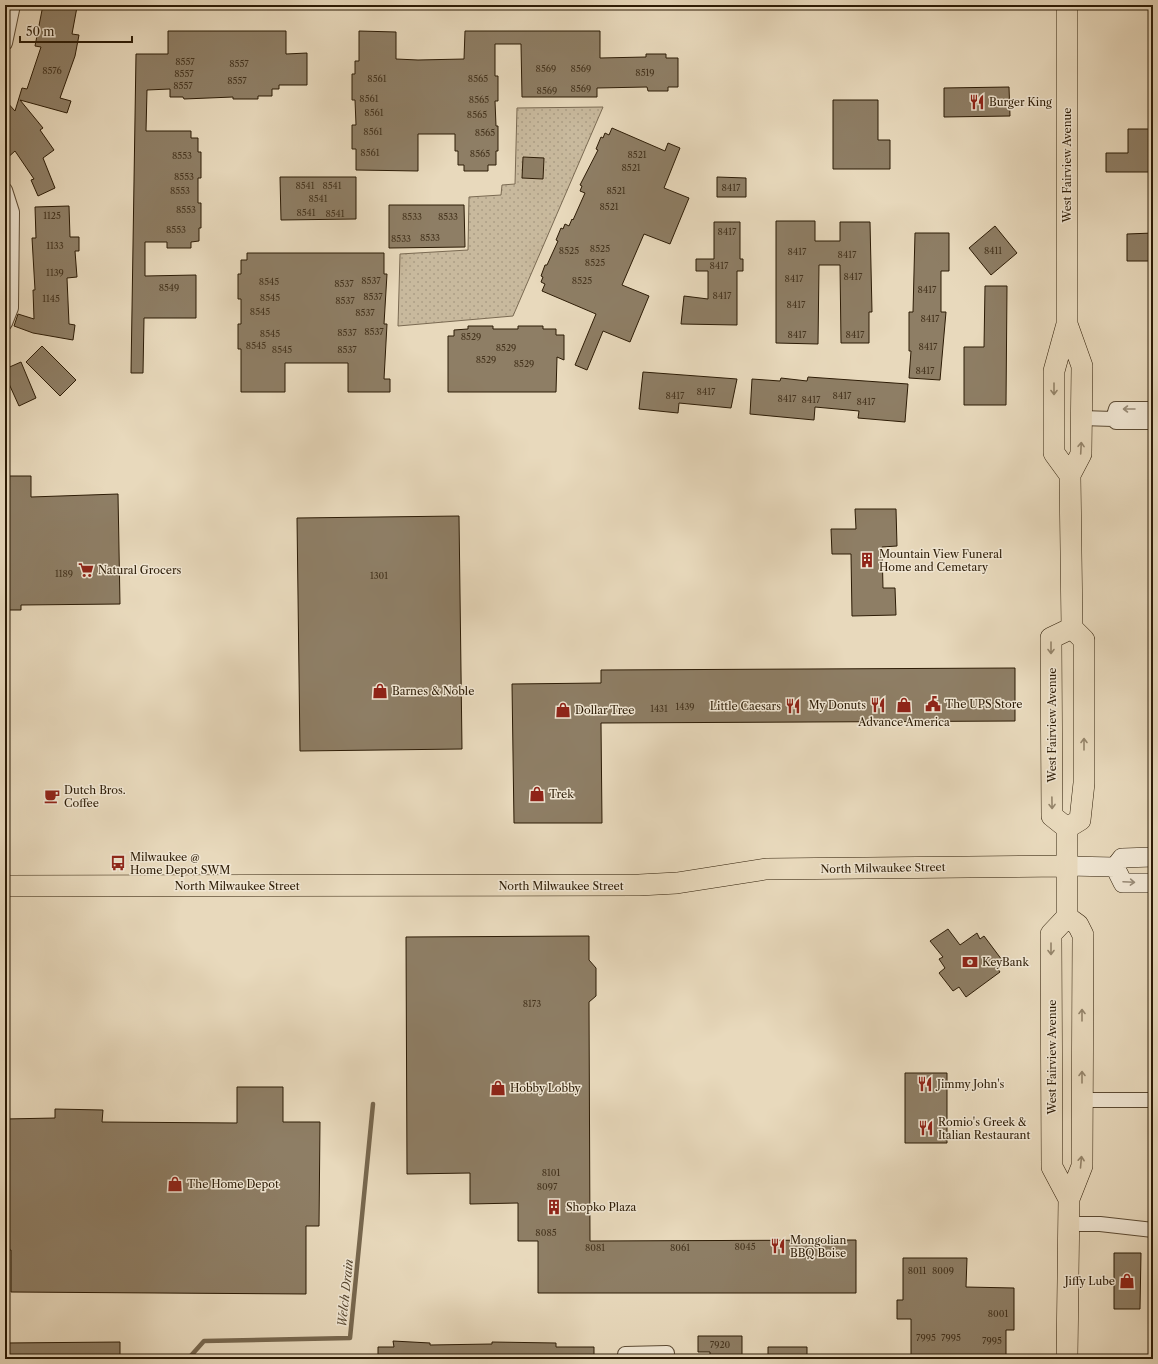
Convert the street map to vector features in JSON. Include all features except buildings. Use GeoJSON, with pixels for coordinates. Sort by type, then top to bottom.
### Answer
{"type":"FeatureCollection","features":[{"type":"Feature","properties":{"kind":"main road","name":"West Fairview Avenue"},"geometry":{"type":"LineString","coordinates":[[1067,5],[1067,324],[1054,371],[1054,453],[1070,475]]}},
{"type":"Feature","properties":{"kind":"main road","name":"West Fairview Avenue"},"geometry":{"type":"LineString","coordinates":[[1067,324],[1082,366],[1081,454],[1070,475],[1072,628],[1051,638],[1052,816],[1067,828]]}},
{"type":"Feature","properties":{"kind":"main road"},"geometry":{"type":"LineString","coordinates":[[1067,917],[1067,828],[1080,820],[1084,783],[1084,640],[1072,628]]}},
{"type":"Feature","properties":{"kind":"main road","name":"North Milwaukee Street"},"geometry":{"type":"LineString","coordinates":[[5,886],[639,885],[677,883],[766,869],[1115,866],[1122,858],[1153,857]]}},
{"type":"Feature","properties":{"kind":"main road"},"geometry":{"type":"LineString","coordinates":[[1115,866],[1123,883],[1153,882]]}},
{"type":"Feature","properties":{"kind":"main road","name":"West Fairview Avenue"},"geometry":{"type":"LineString","coordinates":[[1067,1359],[1069,1199],[1082,1166],[1083,935],[1078,925],[1067,917],[1051,934],[1052,1167],[1069,1199]]}},
{"type":"Feature","properties":{"kind":"street"},"geometry":{"type":"LineString","coordinates":[[5,43],[13,5]]}},
{"type":"Feature","properties":{"kind":"street"},"geometry":{"type":"LineString","coordinates":[[5,190],[12,212],[11,308],[5,323]]}},
{"type":"Feature","properties":{"kind":"street"},"geometry":{"type":"LineString","coordinates":[[1113,419],[1116,409],[1153,409]]}},
{"type":"Feature","properties":{"kind":"street"},"geometry":{"type":"LineString","coordinates":[[1082,418],[1113,419],[1116,422],[1153,422]]}},
{"type":"Feature","properties":{"kind":"street"},"geometry":{"type":"LineString","coordinates":[[1082,1100],[1153,1100]]}},
{"type":"Feature","properties":{"kind":"street"},"geometry":{"type":"LineString","coordinates":[[1069,1224],[1100,1224],[1153,1230]]}},
{"type":"Feature","properties":{"kind":"street"},"geometry":{"type":"LineString","coordinates":[[625,1354],[644,1356],[667,1352]]}},
{"type":"Feature","properties":{"kind":"shaded area"},"geometry":{"type":"Polygon","coordinates":[[[603,107],[513,316],[398,326],[400,254],[468,250],[469,197],[501,195],[502,185],[515,184],[517,108],[603,107]]]}},
{"type":"Feature","properties":{"kind":"waterway","name":"Welch Drain"},"geometry":{"type":"LineString","coordinates":[[188,1359],[204,1341],[350,1338],[373,1104]]}},
{"type":"Feature","properties":{"kind":"place","name":"Burger King"},"geometry":{"type":"Point","coordinates":[977,102]}},
{"type":"Feature","properties":{"kind":"place","name":"Mountain View Funeral Home and Cemetary"},"geometry":{"type":"Point","coordinates":[867,560]}},
{"type":"Feature","properties":{"kind":"place","name":"Natural Grocers"},"geometry":{"type":"Point","coordinates":[86,570]}},
{"type":"Feature","properties":{"kind":"place","name":"Barnes & Noble"},"geometry":{"type":"Point","coordinates":[380,691]}},
{"type":"Feature","properties":{"kind":"place","name":"The UPS Store"},"geometry":{"type":"Point","coordinates":[933,704]}},
{"type":"Feature","properties":{"kind":"place","name":"My Donuts"},"geometry":{"type":"Point","coordinates":[878,705]}},
{"type":"Feature","properties":{"kind":"place","name":"Advance America"},"geometry":{"type":"Point","coordinates":[904,705]}},
{"type":"Feature","properties":{"kind":"place","name":"Little Caesars"},"geometry":{"type":"Point","coordinates":[793,706]}},
{"type":"Feature","properties":{"kind":"place","name":"Dollar Tree"},"geometry":{"type":"Point","coordinates":[563,710]}},
{"type":"Feature","properties":{"kind":"place","name":"Trek"},"geometry":{"type":"Point","coordinates":[537,794]}},
{"type":"Feature","properties":{"kind":"place","name":"Dutch Bros. Coffee"},"geometry":{"type":"Point","coordinates":[52,796]}},
{"type":"Feature","properties":{"kind":"place","name":"Milwaukee @ Home Depot SWM"},"geometry":{"type":"Point","coordinates":[118,863]}},
{"type":"Feature","properties":{"kind":"place","name":"KeyBank"},"geometry":{"type":"Point","coordinates":[970,962]}},
{"type":"Feature","properties":{"kind":"place","name":"Jimmy John's"},"geometry":{"type":"Point","coordinates":[925,1084]}},
{"type":"Feature","properties":{"kind":"place","name":"Hobby Lobby"},"geometry":{"type":"Point","coordinates":[498,1088]}},
{"type":"Feature","properties":{"kind":"place","name":"Romio's Greek & Italian Restaurant"},"geometry":{"type":"Point","coordinates":[926,1128]}},
{"type":"Feature","properties":{"kind":"place","name":"The Home Depot"},"geometry":{"type":"Point","coordinates":[175,1184]}},
{"type":"Feature","properties":{"kind":"place","name":"Shopko Plaza"},"geometry":{"type":"Point","coordinates":[554,1207]}},
{"type":"Feature","properties":{"kind":"place","name":"Mongolian BBQ Boise"},"geometry":{"type":"Point","coordinates":[778,1246]}},
{"type":"Feature","properties":{"kind":"place","name":"Jiffy Lube"},"geometry":{"type":"Point","coordinates":[1127,1281]}}]}
